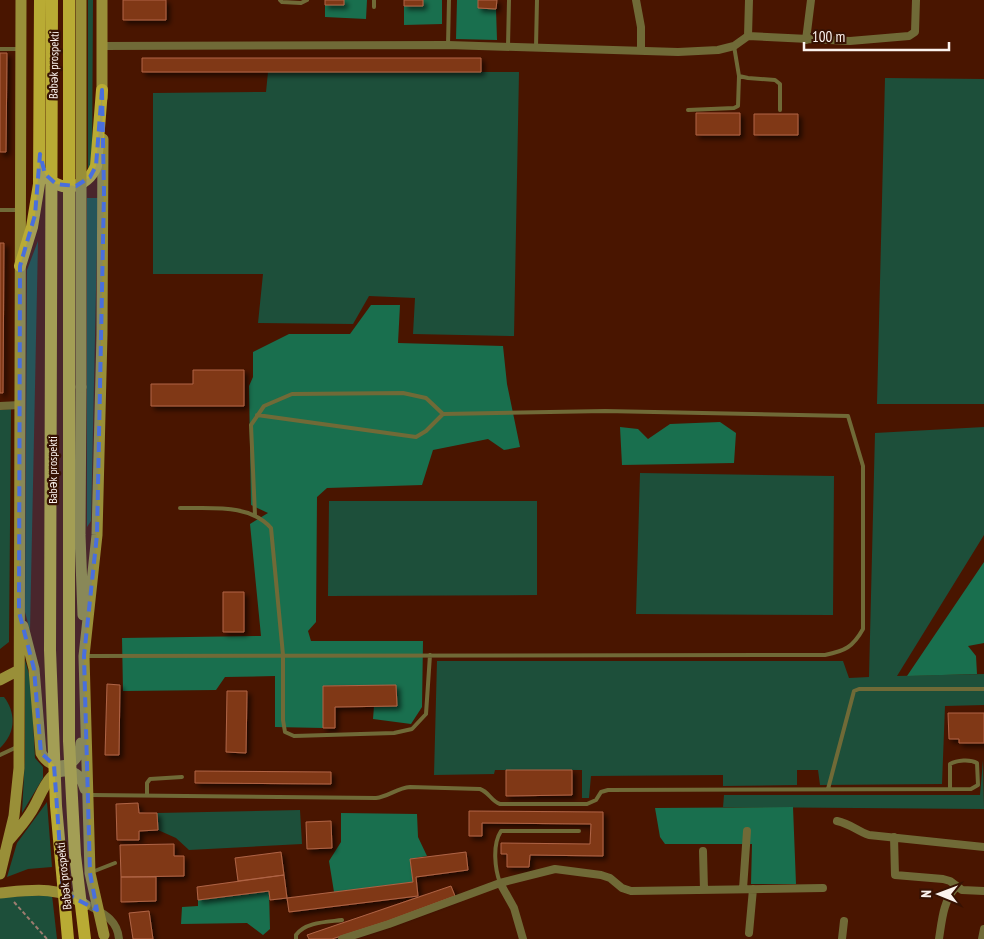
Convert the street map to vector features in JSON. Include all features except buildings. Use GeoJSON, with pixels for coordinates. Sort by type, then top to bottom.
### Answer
{"type":"FeatureCollection","features":[{"type":"Feature","properties":{"kind":"main road"},"geometry":{"type":"LineString","coordinates":[[0,874],[4,859],[4,843],[17,793],[19,746],[21,0]]}},
{"type":"Feature","properties":{"kind":"main road"},"geometry":{"type":"LineString","coordinates":[[20,266],[35,215],[40,154],[40,0]]}},
{"type":"Feature","properties":{"kind":"main road","name":"Babək prospekti"},"geometry":{"type":"LineString","coordinates":[[52,0],[50,650],[56,814],[68,939]]}},
{"type":"Feature","properties":{"kind":"main road","name":"Babək prospekti"},"geometry":{"type":"LineString","coordinates":[[69,0],[68,741],[75,855],[85,939]]}},
{"type":"Feature","properties":{"kind":"main road"},"geometry":{"type":"LineString","coordinates":[[19,612],[34,669],[41,753],[49,763],[55,766],[68,765],[80,753],[84,656],[80,535],[80,0]]}},
{"type":"Feature","properties":{"kind":"main road","name":"Babək prospekti"},"geometry":{"type":"LineString","coordinates":[[102,0],[104,192],[97,535],[84,656],[90,873],[104,937]]}},
{"type":"Feature","properties":{"kind":"main road"},"geometry":{"type":"LineString","coordinates":[[40,154],[44,174],[56,184],[65,187],[76,186],[90,177],[96,166],[102,90]]}},
{"type":"Feature","properties":{"kind":"main road"},"geometry":{"type":"LineString","coordinates":[[0,680],[19,670]]}},
{"type":"Feature","properties":{"kind":"main road"},"geometry":{"type":"LineString","coordinates":[[4,843],[30,814],[49,779],[56,773],[70,771],[79,776],[87,795]]}},
{"type":"Feature","properties":{"kind":"main road"},"geometry":{"type":"LineString","coordinates":[[5,896],[51,890],[78,900],[93,913],[104,937]]}},
{"type":"Feature","properties":{"kind":"street"},"geometry":{"type":"LineString","coordinates":[[636,0],[641,27],[641,51]]}},
{"type":"Feature","properties":{"kind":"street"},"geometry":{"type":"LineString","coordinates":[[748,36],[749,0]]}},
{"type":"Feature","properties":{"kind":"street"},"geometry":{"type":"LineString","coordinates":[[806,40],[811,0]]}},
{"type":"Feature","properties":{"kind":"street"},"geometry":{"type":"LineString","coordinates":[[102,46],[448,45],[641,51],[718,50],[734,46],[748,36],[850,41],[909,36],[915,32],[917,22],[916,0]]}},
{"type":"Feature","properties":{"kind":"street"},"geometry":{"type":"LineString","coordinates":[[0,406],[20,405]]}},
{"type":"Feature","properties":{"kind":"street"},"geometry":{"type":"LineString","coordinates":[[837,821],[851,824],[860,832],[869,835],[984,847]]}},
{"type":"Feature","properties":{"kind":"street"},"geometry":{"type":"LineString","coordinates":[[743,889],[747,831]]}},
{"type":"Feature","properties":{"kind":"street"},"geometry":{"type":"LineString","coordinates":[[894,837],[895,875],[943,879],[950,881],[956,887],[984,891]]}},
{"type":"Feature","properties":{"kind":"street"},"geometry":{"type":"LineString","coordinates":[[703,851],[704,890]]}},
{"type":"Feature","properties":{"kind":"street"},"geometry":{"type":"LineString","coordinates":[[342,939],[500,883],[555,870],[601,875],[610,878],[622,888],[632,891],[823,888]]}},
{"type":"Feature","properties":{"kind":"street"},"geometry":{"type":"LineString","coordinates":[[500,883],[514,908],[523,939]]}},
{"type":"Feature","properties":{"kind":"street"},"geometry":{"type":"LineString","coordinates":[[939,939],[945,903],[956,887]]}},
{"type":"Feature","properties":{"kind":"street"},"geometry":{"type":"LineString","coordinates":[[748,933],[753,889]]}},
{"type":"Feature","properties":{"kind":"street"},"geometry":{"type":"LineString","coordinates":[[78,900],[112,920],[117,926],[119,939]]}},
{"type":"Feature","properties":{"kind":"street"},"geometry":{"type":"LineString","coordinates":[[842,939],[844,920]]}},
{"type":"Feature","properties":{"kind":"street"},"geometry":{"type":"LineString","coordinates":[[982,939],[984,929]]}},
{"type":"Feature","properties":{"kind":"lane"},"geometry":{"type":"LineString","coordinates":[[280,0],[282,2],[301,3],[307,0]]}},
{"type":"Feature","properties":{"kind":"lane"},"geometry":{"type":"LineString","coordinates":[[374,0],[374,7]]}},
{"type":"Feature","properties":{"kind":"lane"},"geometry":{"type":"LineString","coordinates":[[448,45],[449,0]]}},
{"type":"Feature","properties":{"kind":"lane"},"geometry":{"type":"LineString","coordinates":[[508,46],[509,0]]}},
{"type":"Feature","properties":{"kind":"lane"},"geometry":{"type":"LineString","coordinates":[[536,47],[537,0]]}},
{"type":"Feature","properties":{"kind":"lane"},"geometry":{"type":"LineString","coordinates":[[688,110],[734,108],[738,106],[739,76],[734,46]]}},
{"type":"Feature","properties":{"kind":"lane"},"geometry":{"type":"LineString","coordinates":[[0,49],[21,49]]}},
{"type":"Feature","properties":{"kind":"lane"},"geometry":{"type":"LineString","coordinates":[[739,76],[775,80],[780,84],[780,110]]}},
{"type":"Feature","properties":{"kind":"lane"},"geometry":{"type":"LineString","coordinates":[[0,210],[20,210]]}},
{"type":"Feature","properties":{"kind":"lane"},"geometry":{"type":"LineString","coordinates":[[255,515],[251,425],[264,406],[292,394],[402,393],[426,398],[443,414]]}},
{"type":"Feature","properties":{"kind":"lane"},"geometry":{"type":"LineString","coordinates":[[84,656],[825,655],[840,652],[855,643],[863,629],[862,466],[848,416],[605,411],[443,414],[426,431],[416,437],[257,415]]}},
{"type":"Feature","properties":{"kind":"lane"},"geometry":{"type":"LineString","coordinates":[[180,508],[239,510],[255,515],[271,528],[274,542],[283,655],[283,720],[285,732],[294,736],[394,733],[412,729],[426,714],[430,655]]}},
{"type":"Feature","properties":{"kind":"lane"},"geometry":{"type":"LineString","coordinates":[[828,789],[854,691],[859,688],[984,689]]}},
{"type":"Feature","properties":{"kind":"lane"},"geometry":{"type":"LineString","coordinates":[[0,755],[19,746]]}},
{"type":"Feature","properties":{"kind":"lane"},"geometry":{"type":"LineString","coordinates":[[87,795],[376,798],[387,796],[403,788],[419,787],[480,789],[486,791],[495,802],[500,804],[587,804],[596,800],[600,792],[608,790],[975,788],[978,785],[977,763],[954,761],[950,764],[950,788]]}},
{"type":"Feature","properties":{"kind":"lane"},"geometry":{"type":"LineString","coordinates":[[147,796],[147,783],[150,779],[182,777]]}},
{"type":"Feature","properties":{"kind":"lane"},"geometry":{"type":"LineString","coordinates":[[500,883],[496,872],[496,844],[501,831],[579,831]]}},
{"type":"Feature","properties":{"kind":"lane"},"geometry":{"type":"LineString","coordinates":[[90,873],[115,863]]}},
{"type":"Feature","properties":{"kind":"lane"},"geometry":{"type":"LineString","coordinates":[[296,939],[299,929],[342,920]]}},
{"type":"Feature","properties":{"kind":"path"},"geometry":{"type":"LineString","coordinates":[[5,896],[47,939]]}},
{"type":"Feature","properties":{"kind":"highlighted area"},"geometry":{"type":"Polygon","coordinates":[[[102,90],[104,192],[97,535],[84,656],[90,873],[97,910],[63,892],[54,765],[41,753],[34,669],[19,612],[20,266],[35,215],[40,154],[45,174],[56,184],[76,186],[90,177],[96,166],[102,90]]]}},
{"type":"Feature","properties":{"kind":"green space"},"geometry":{"type":"Polygon","coordinates":[[[88,0],[93,0],[92,169],[88,171],[88,0]]]}},
{"type":"Feature","properties":{"kind":"green space"},"geometry":{"type":"Polygon","coordinates":[[[344,0],[367,0],[366,19],[325,17],[325,5],[344,5],[344,0]]]}},
{"type":"Feature","properties":{"kind":"green space"},"geometry":{"type":"Polygon","coordinates":[[[423,0],[442,0],[442,24],[404,25],[404,6],[422,6],[423,0]]]}},
{"type":"Feature","properties":{"kind":"green space"},"geometry":{"type":"Polygon","coordinates":[[[457,0],[478,0],[478,8],[496,9],[497,40],[456,39],[457,0]]]}},
{"type":"Feature","properties":{"kind":"green space"},"geometry":{"type":"Polygon","coordinates":[[[268,72],[519,72],[514,336],[413,334],[415,298],[369,296],[353,324],[258,323],[263,274],[153,274],[153,93],[266,92],[268,72]]]}},
{"type":"Feature","properties":{"kind":"green space"},"geometry":{"type":"Polygon","coordinates":[[[885,78],[984,79],[984,404],[877,404],[885,78]]]}},
{"type":"Feature","properties":{"kind":"green space"},"geometry":{"type":"Polygon","coordinates":[[[87,198],[98,198],[91,521],[87,527],[87,198]]]}},
{"type":"Feature","properties":{"kind":"green space"},"geometry":{"type":"Polygon","coordinates":[[[38,241],[30,631],[25,612],[27,270],[38,241]]]}},
{"type":"Feature","properties":{"kind":"green space"},"geometry":{"type":"Polygon","coordinates":[[[371,305],[400,305],[398,343],[503,346],[507,384],[520,447],[504,450],[488,439],[433,450],[422,485],[327,488],[317,497],[316,622],[308,631],[311,641],[423,641],[422,707],[411,724],[373,719],[374,706],[397,706],[396,685],[323,686],[323,728],[275,727],[275,676],[225,677],[216,690],[123,691],[122,638],[261,636],[250,524],[268,513],[251,505],[249,386],[253,377],[253,352],[289,334],[350,334],[371,305]]]}},
{"type":"Feature","properties":{"kind":"green space"},"geometry":{"type":"Polygon","coordinates":[[[11,409],[9,642],[0,649],[0,410],[11,409]]]}},
{"type":"Feature","properties":{"kind":"green space"},"geometry":{"type":"Polygon","coordinates":[[[720,422],[736,433],[734,463],[622,465],[620,427],[638,429],[648,439],[670,424],[720,422]]]}},
{"type":"Feature","properties":{"kind":"green space"},"geometry":{"type":"Polygon","coordinates":[[[984,427],[984,535],[897,676],[984,674],[984,705],[945,706],[942,784],[820,785],[818,770],[797,770],[797,785],[723,786],[723,775],[591,776],[589,798],[582,798],[582,770],[495,770],[494,774],[434,775],[437,661],[843,661],[849,678],[869,677],[875,433],[984,427]]]}},
{"type":"Feature","properties":{"kind":"green space"},"geometry":{"type":"Polygon","coordinates":[[[640,473],[834,476],[833,615],[636,614],[640,473]]]}},
{"type":"Feature","properties":{"kind":"green space"},"geometry":{"type":"Polygon","coordinates":[[[329,501],[537,501],[537,595],[328,596],[329,501]]]}},
{"type":"Feature","properties":{"kind":"green space"},"geometry":{"type":"Polygon","coordinates":[[[984,562],[984,643],[968,646],[976,656],[977,674],[907,676],[984,562]]]}},
{"type":"Feature","properties":{"kind":"green space"},"geometry":{"type":"Polygon","coordinates":[[[25,660],[31,681],[35,758],[43,767],[43,778],[22,813],[25,757],[25,660]]]}},
{"type":"Feature","properties":{"kind":"green space"},"geometry":{"type":"Polygon","coordinates":[[[0,697],[4,697],[8,703],[11,710],[12,724],[9,737],[0,748],[0,697]]]}},
{"type":"Feature","properties":{"kind":"green space"},"geometry":{"type":"Polygon","coordinates":[[[983,760],[984,809],[723,807],[724,795],[980,795],[983,760]]]}},
{"type":"Feature","properties":{"kind":"green space"},"geometry":{"type":"Polygon","coordinates":[[[47,802],[52,867],[28,869],[7,877],[17,843],[47,802]]]}},
{"type":"Feature","properties":{"kind":"green space"},"geometry":{"type":"Polygon","coordinates":[[[793,807],[796,884],[751,884],[752,844],[665,844],[660,837],[655,808],[793,807]]]}},
{"type":"Feature","properties":{"kind":"green space"},"geometry":{"type":"Polygon","coordinates":[[[300,810],[302,844],[189,850],[176,838],[158,830],[157,813],[300,810]]]}},
{"type":"Feature","properties":{"kind":"green space"},"geometry":{"type":"Polygon","coordinates":[[[341,813],[417,814],[418,837],[427,856],[410,859],[413,882],[334,892],[329,861],[341,842],[341,813]]]}},
{"type":"Feature","properties":{"kind":"green space"},"geometry":{"type":"Polygon","coordinates":[[[269,891],[270,929],[263,935],[247,923],[181,924],[182,907],[198,906],[198,900],[269,891]]]}},
{"type":"Feature","properties":{"kind":"green space"},"geometry":{"type":"Polygon","coordinates":[[[52,895],[57,939],[0,939],[0,897],[52,895]]]}}]}
